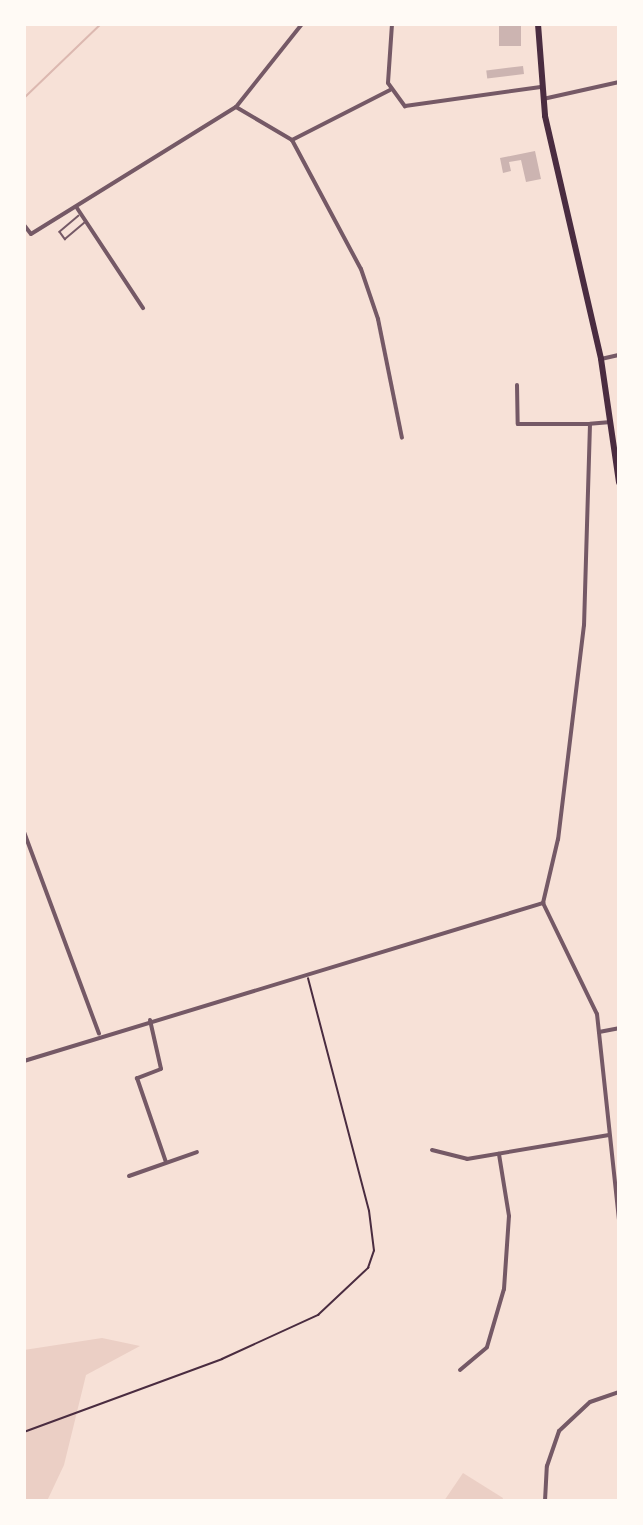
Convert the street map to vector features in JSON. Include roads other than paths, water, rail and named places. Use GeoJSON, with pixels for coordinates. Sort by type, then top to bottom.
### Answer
{"type":"FeatureCollection","features":[{"type":"Feature","properties":{"kind":"highway"},"geometry":{"type":"LineString","coordinates":[[538,24],[542,99],[601,360],[610,422],[617,450],[619,483]]}},
{"type":"Feature","properties":{"kind":"street"},"geometry":{"type":"LineString","coordinates":[[24,225],[31,234],[77,208],[236,107],[302,24]]}},
{"type":"Feature","properties":{"kind":"street"},"geometry":{"type":"LineString","coordinates":[[390,90],[392,24]]}},
{"type":"Feature","properties":{"kind":"street"},"geometry":{"type":"LineString","coordinates":[[542,99],[619,82]]}},
{"type":"Feature","properties":{"kind":"street"},"geometry":{"type":"LineString","coordinates":[[390,90],[414,107],[541,87]]}},
{"type":"Feature","properties":{"kind":"street"},"geometry":{"type":"LineString","coordinates":[[292,140],[390,90]]}},
{"type":"Feature","properties":{"kind":"street"},"geometry":{"type":"LineString","coordinates":[[236,107],[292,140],[361,269],[378,319],[402,438]]}},
{"type":"Feature","properties":{"kind":"street"},"geometry":{"type":"LineString","coordinates":[[77,208],[87,220],[143,309]]}},
{"type":"Feature","properties":{"kind":"street"},"geometry":{"type":"LineString","coordinates":[[601,360],[619,355]]}},
{"type":"Feature","properties":{"kind":"street"},"geometry":{"type":"LineString","coordinates":[[517,385],[518,424],[610,422]]}},
{"type":"Feature","properties":{"kind":"street"},"geometry":{"type":"LineString","coordinates":[[590,424],[584,624],[558,839],[543,903],[593,1001],[599,1032],[619,1220]]}},
{"type":"Feature","properties":{"kind":"street"},"geometry":{"type":"LineString","coordinates":[[24,832],[99,1034]]}},
{"type":"Feature","properties":{"kind":"street"},"geometry":{"type":"LineString","coordinates":[[24,1061],[99,1034],[543,903]]}},
{"type":"Feature","properties":{"kind":"street"},"geometry":{"type":"LineString","coordinates":[[150,1020],[161,1069],[137,1078],[166,1162]]}},
{"type":"Feature","properties":{"kind":"street"},"geometry":{"type":"LineString","coordinates":[[599,1032],[619,1028]]}},
{"type":"Feature","properties":{"kind":"street"},"geometry":{"type":"LineString","coordinates":[[432,1150],[456,1158],[499,1154],[609,1135]]}},
{"type":"Feature","properties":{"kind":"street"},"geometry":{"type":"LineString","coordinates":[[129,1176],[197,1152]]}},
{"type":"Feature","properties":{"kind":"street"},"geometry":{"type":"LineString","coordinates":[[460,1370],[487,1347],[504,1289],[509,1216],[499,1154]]}},
{"type":"Feature","properties":{"kind":"street"},"geometry":{"type":"LineString","coordinates":[[545,1501],[548,1466],[559,1431],[590,1402],[619,1392]]}},
{"type":"Feature","properties":{"kind":"lane"},"geometry":{"type":"LineString","coordinates":[[82,213],[60,232],[65,238],[87,220]]}},
{"type":"Feature","properties":{"kind":"waterway"},"geometry":{"type":"LineString","coordinates":[[24,98],[101,24]]}}]}
